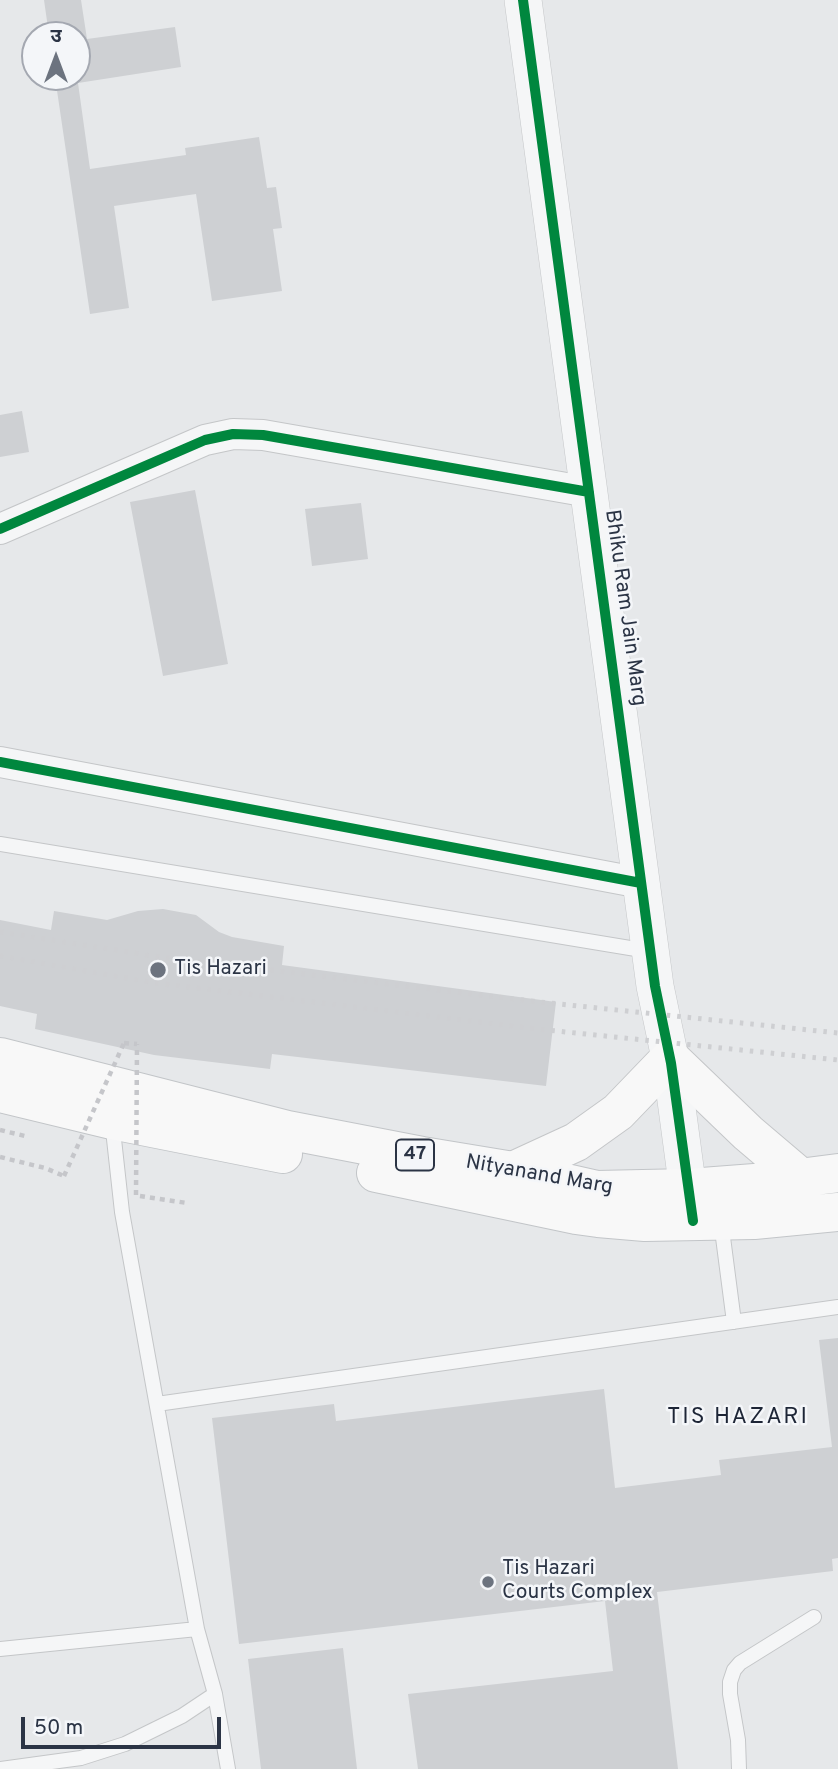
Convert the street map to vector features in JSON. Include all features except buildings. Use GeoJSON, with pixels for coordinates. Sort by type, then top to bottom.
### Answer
{"type":"FeatureCollection","features":[{"type":"Feature","properties":{"kind":"main road","name":"Nityanand Marg"},"geometry":{"type":"LineString","coordinates":[[0,1057],[287,1130],[513,1171],[701,1210],[838,1212]]}},
{"type":"Feature","properties":{"kind":"main road"},"geometry":{"type":"LineString","coordinates":[[513,1171],[576,1142],[618,1112],[670,1058],[748,1133],[801,1178]]}},
{"type":"Feature","properties":{"kind":"main road","name":"Nityanand Marg"},"geometry":{"type":"LineString","coordinates":[[0,1093],[112,1120],[576,1215],[645,1222],[701,1210],[801,1178],[838,1173]]}},
{"type":"Feature","properties":{"kind":"street","name":"Bhiku Ram Jain Marg"},"geometry":{"type":"LineString","coordinates":[[523,0],[655,986],[701,1210]]}},
{"type":"Feature","properties":{"kind":"street"},"geometry":{"type":"LineString","coordinates":[[0,529],[205,440],[233,433],[263,435],[589,492]]}},
{"type":"Feature","properties":{"kind":"street"},"geometry":{"type":"LineString","coordinates":[[0,762],[641,883]]}},
{"type":"Feature","properties":{"kind":"lane"},"geometry":{"type":"LineString","coordinates":[[0,844],[650,951]]}},
{"type":"Feature","properties":{"kind":"lane"},"geometry":{"type":"LineString","coordinates":[[112,1120],[122,1212],[197,1629],[215,1694],[228,1769]]}},
{"type":"Feature","properties":{"kind":"lane"},"geometry":{"type":"LineString","coordinates":[[701,1210],[734,1322]]}},
{"type":"Feature","properties":{"kind":"lane"},"geometry":{"type":"LineString","coordinates":[[157,1404],[838,1307]]}},
{"type":"Feature","properties":{"kind":"lane"},"geometry":{"type":"LineString","coordinates":[[739,1769],[730,1693],[734,1670],[740,1662],[814,1617]]}},
{"type":"Feature","properties":{"kind":"lane"},"geometry":{"type":"LineString","coordinates":[[0,1648],[197,1629]]}},
{"type":"Feature","properties":{"kind":"lane"},"geometry":{"type":"LineString","coordinates":[[0,1769],[81,1758],[125,1744],[182,1716],[215,1694]]}},
{"type":"Feature","properties":{"kind":"path"},"geometry":{"type":"LineString","coordinates":[[0,1157],[45,1168],[64,1176],[124,1043],[136,1044],[136,1195],[187,1203]]}},
{"type":"Feature","properties":{"kind":"path"},"geometry":{"type":"LineString","coordinates":[[0,1130],[25,1136]]}},
{"type":"Feature","properties":{"kind":"railway"},"geometry":{"type":"LineString","coordinates":[[0,932],[160,957],[540,1002],[838,1033]]}},
{"type":"Feature","properties":{"kind":"railway"},"geometry":{"type":"LineString","coordinates":[[0,956],[155,983],[537,1029],[838,1060]]}},
{"type":"Feature","properties":{"kind":"cycle path"},"geometry":{"type":"LineString","coordinates":[[523,0],[655,986],[671,1063],[693,1221]]}},
{"type":"Feature","properties":{"kind":"cycle path"},"geometry":{"type":"LineString","coordinates":[[0,529],[205,440],[233,434],[263,435],[589,492]]}},
{"type":"Feature","properties":{"kind":"cycle path"},"geometry":{"type":"LineString","coordinates":[[0,762],[641,883]]}},
{"type":"Feature","properties":{"kind":"place","name":"Tis Hazari"},"geometry":{"type":"Point","coordinates":[158,970]}},
{"type":"Feature","properties":{"kind":"place","name":"Tis Hazari Courts Complex"},"geometry":{"type":"Point","coordinates":[488,1582]}},
{"type":"Feature","properties":{"kind":"district","name":"TIS HAZARI"},"geometry":{"type":"Point","coordinates":[738,1418]}}]}
